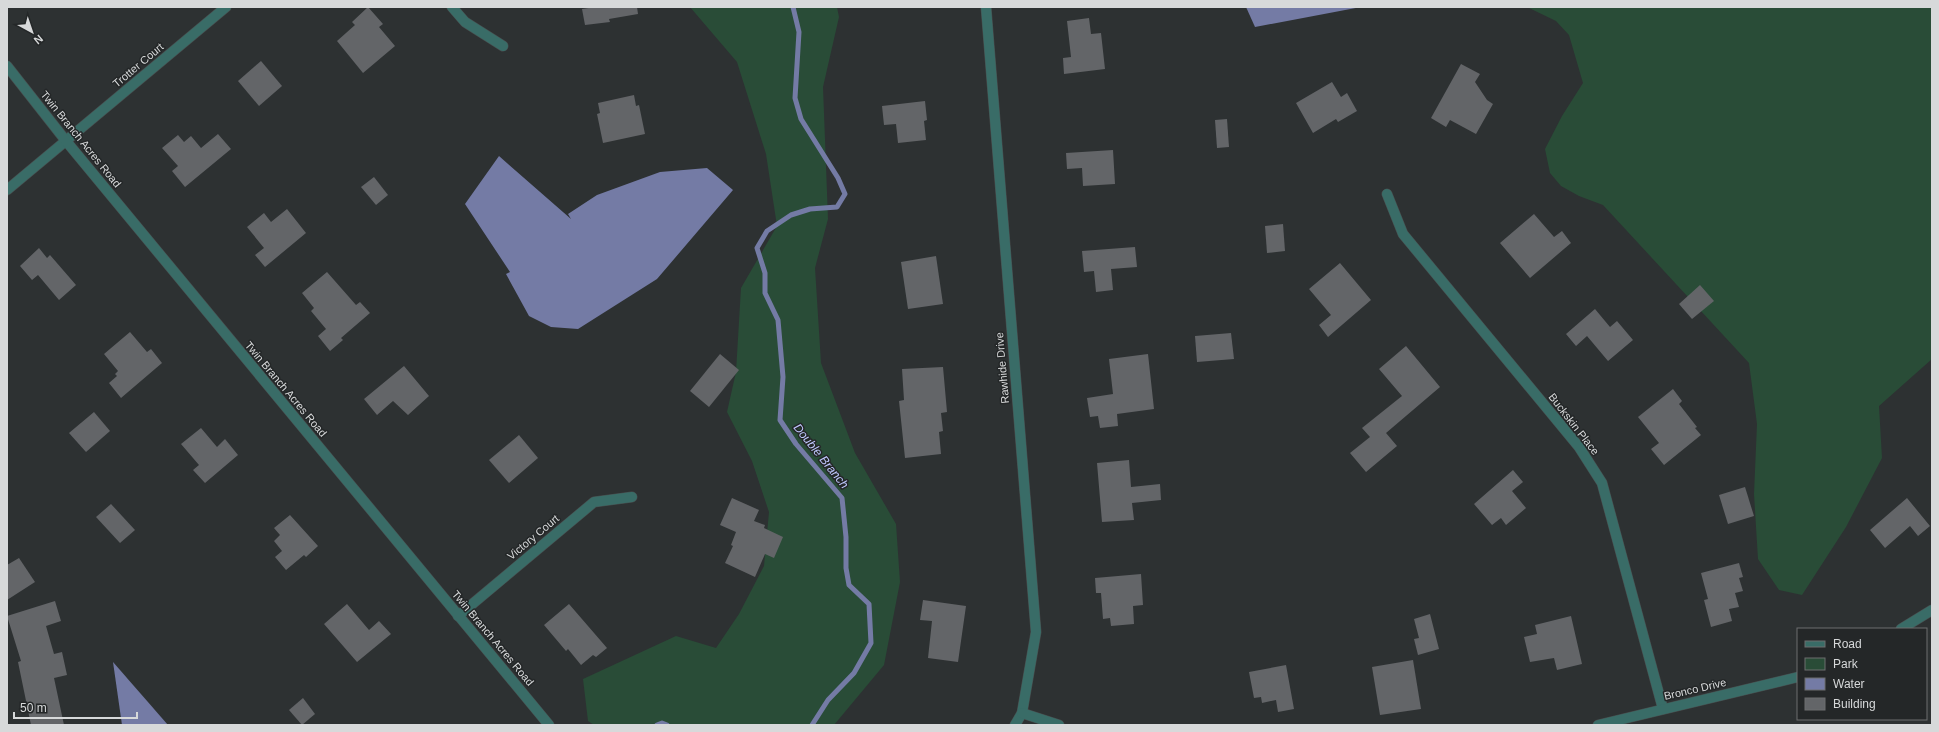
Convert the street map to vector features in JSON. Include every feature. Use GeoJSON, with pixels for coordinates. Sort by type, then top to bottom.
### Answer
{"type":"FeatureCollection","features":[{"type":"Feature","properties":{"kind":"street","name":"Trotter Court"},"geometry":{"type":"LineString","coordinates":[[7,190],[226,7]]}},
{"type":"Feature","properties":{"kind":"street"},"geometry":{"type":"LineString","coordinates":[[452,7],[465,22],[502,46]]}},
{"type":"Feature","properties":{"kind":"street","name":"Rawhide Drive"},"geometry":{"type":"LineString","coordinates":[[986,7],[1036,632],[1022,712],[1015,725]]}},
{"type":"Feature","properties":{"kind":"street","name":"Twin Branch Acres Road"},"geometry":{"type":"LineString","coordinates":[[7,66],[66,141],[458,616],[550,725]]}},
{"type":"Feature","properties":{"kind":"street","name":"Buckskin Place"},"geometry":{"type":"LineString","coordinates":[[1387,194],[1403,234],[1579,447],[1602,483],[1663,709]]}},
{"type":"Feature","properties":{"kind":"street","name":"Victory Court"},"geometry":{"type":"LineString","coordinates":[[458,616],[594,502],[632,497]]}},
{"type":"Feature","properties":{"kind":"street"},"geometry":{"type":"LineString","coordinates":[[1903,628],[1932,610]]}},
{"type":"Feature","properties":{"kind":"street","name":"Bronco Drive"},"geometry":{"type":"LineString","coordinates":[[1598,725],[1797,677]]}},
{"type":"Feature","properties":{"kind":"street"},"geometry":{"type":"LineString","coordinates":[[1022,712],[1059,725]]}},
{"type":"Feature","properties":{"kind":"green space"},"geometry":{"type":"Polygon","coordinates":[[[690,7],[837,7],[839,17],[823,87],[828,219],[815,268],[821,363],[855,453],[896,524],[900,582],[884,665],[834,725],[594,725],[588,721],[583,679],[676,636],[716,648],[739,614],[764,566],[769,512],[752,461],[727,412],[736,372],[741,288],[777,226],[766,154],[737,62],[690,7]]]}},
{"type":"Feature","properties":{"kind":"green space"},"geometry":{"type":"Polygon","coordinates":[[[1527,7],[1932,7],[1932,359],[1879,406],[1882,458],[1846,527],[1802,595],[1779,590],[1758,559],[1754,494],[1757,424],[1749,363],[1603,205],[1579,196],[1561,186],[1550,173],[1545,149],[1562,116],[1583,83],[1569,35],[1556,21],[1527,7]]]}},
{"type":"Feature","properties":{"kind":"water"},"geometry":{"type":"Polygon","coordinates":[[[1246,7],[1361,7],[1255,27],[1246,7]]]}},
{"type":"Feature","properties":{"kind":"water"},"geometry":{"type":"Polygon","coordinates":[[[499,156],[571,219],[568,214],[597,195],[660,172],[707,168],[733,190],[657,279],[578,329],[551,327],[529,316],[506,274],[510,272],[465,204],[499,156]]]}},
{"type":"Feature","properties":{"kind":"water"},"geometry":{"type":"Polygon","coordinates":[[[113,662],[168,725],[122,725],[113,662]]]}},
{"type":"Feature","properties":{"kind":"building"},"geometry":{"type":"Polygon","coordinates":[[[368,7],[383,24],[379,27],[395,46],[363,73],[337,41],[355,25],[352,22],[368,7]]]}},
{"type":"Feature","properties":{"kind":"building"},"geometry":{"type":"Polygon","coordinates":[[[595,7],[637,7],[638,14],[609,19],[610,22],[585,25],[582,9],[595,7]]]}},
{"type":"Feature","properties":{"kind":"building"},"geometry":{"type":"Polygon","coordinates":[[[1089,18],[1091,34],[1101,33],[1105,69],[1064,74],[1063,58],[1071,57],[1067,21],[1089,18]]]}},
{"type":"Feature","properties":{"kind":"building"},"geometry":{"type":"Polygon","coordinates":[[[261,61],[282,86],[259,106],[238,81],[261,61]]]}},
{"type":"Feature","properties":{"kind":"building"},"geometry":{"type":"Polygon","coordinates":[[[1461,64],[1480,74],[1475,82],[1487,100],[1493,104],[1476,134],[1450,120],[1446,127],[1431,118],[1461,64]]]}},
{"type":"Feature","properties":{"kind":"building"},"geometry":{"type":"Polygon","coordinates":[[[1332,82],[1341,97],[1347,93],[1357,111],[1338,122],[1336,119],[1313,133],[1296,103],[1332,82]]]}},
{"type":"Feature","properties":{"kind":"building"},"geometry":{"type":"Polygon","coordinates":[[[634,95],[636,106],[639,105],[645,134],[603,143],[597,114],[600,113],[598,103],[634,95]]]}},
{"type":"Feature","properties":{"kind":"building"},"geometry":{"type":"Polygon","coordinates":[[[925,101],[927,120],[924,121],[926,140],[898,143],[896,124],[884,125],[882,106],[925,101]]]}},
{"type":"Feature","properties":{"kind":"building"},"geometry":{"type":"Polygon","coordinates":[[[1227,119],[1229,147],[1217,148],[1215,120],[1227,119]]]}},
{"type":"Feature","properties":{"kind":"building"},"geometry":{"type":"Polygon","coordinates":[[[218,134],[231,149],[185,187],[172,171],[178,166],[162,148],[178,135],[184,142],[191,136],[201,148],[218,134]]]}},
{"type":"Feature","properties":{"kind":"building"},"geometry":{"type":"Polygon","coordinates":[[[1113,150],[1115,184],[1083,186],[1082,168],[1067,169],[1066,153],[1113,150]]]}},
{"type":"Feature","properties":{"kind":"building"},"geometry":{"type":"Polygon","coordinates":[[[374,177],[388,195],[376,205],[361,187],[374,177]]]}},
{"type":"Feature","properties":{"kind":"building"},"geometry":{"type":"Polygon","coordinates":[[[287,209],[306,233],[265,267],[255,255],[264,248],[247,227],[264,213],[271,222],[287,209]]]}},
{"type":"Feature","properties":{"kind":"building"},"geometry":{"type":"Polygon","coordinates":[[[1534,214],[1554,237],[1562,231],[1571,243],[1530,278],[1500,243],[1534,214]]]}},
{"type":"Feature","properties":{"kind":"building"},"geometry":{"type":"Polygon","coordinates":[[[1283,224],[1285,251],[1267,253],[1265,226],[1283,224]]]}},
{"type":"Feature","properties":{"kind":"building"},"geometry":{"type":"Polygon","coordinates":[[[1135,247],[1137,267],[1111,269],[1113,290],[1096,292],[1094,271],[1084,272],[1082,251],[1135,247]]]}},
{"type":"Feature","properties":{"kind":"building"},"geometry":{"type":"Polygon","coordinates":[[[39,248],[47,258],[50,255],[76,285],[59,300],[38,275],[32,280],[20,266],[39,248]]]}},
{"type":"Feature","properties":{"kind":"building"},"geometry":{"type":"Polygon","coordinates":[[[936,256],[943,304],[908,309],[901,262],[936,256]]]}},
{"type":"Feature","properties":{"kind":"building"},"geometry":{"type":"Polygon","coordinates":[[[1340,263],[1371,300],[1328,337],[1319,325],[1331,315],[1309,289],[1340,263]]]}},
{"type":"Feature","properties":{"kind":"building"},"geometry":{"type":"Polygon","coordinates":[[[327,272],[356,305],[360,302],[370,313],[341,338],[343,340],[330,351],[318,336],[326,329],[311,311],[314,308],[302,293],[327,272]]]}},
{"type":"Feature","properties":{"kind":"building"},"geometry":{"type":"Polygon","coordinates":[[[1700,285],[1714,301],[1692,319],[1679,304],[1700,285]]]}},
{"type":"Feature","properties":{"kind":"building"},"geometry":{"type":"Polygon","coordinates":[[[1595,309],[1610,327],[1617,321],[1633,340],[1608,361],[1587,336],[1576,346],[1566,334],[1595,309]]]}},
{"type":"Feature","properties":{"kind":"building"},"geometry":{"type":"Polygon","coordinates":[[[130,332],[147,352],[151,349],[162,363],[121,398],[109,383],[117,376],[115,374],[118,371],[104,354],[130,332]]]}},
{"type":"Feature","properties":{"kind":"building"},"geometry":{"type":"Polygon","coordinates":[[[1231,333],[1234,359],[1197,362],[1195,336],[1231,333]]]}},
{"type":"Feature","properties":{"kind":"building"},"geometry":{"type":"Polygon","coordinates":[[[1406,346],[1440,387],[1386,433],[1397,446],[1366,472],[1350,453],[1370,437],[1362,428],[1402,396],[1379,369],[1406,346]]]}},
{"type":"Feature","properties":{"kind":"building"},"geometry":{"type":"Polygon","coordinates":[[[720,354],[739,370],[709,407],[690,391],[720,354]]]}},
{"type":"Feature","properties":{"kind":"building"},"geometry":{"type":"Polygon","coordinates":[[[1148,354],[1154,409],[1117,414],[1118,426],[1100,428],[1098,416],[1090,417],[1087,398],[1113,394],[1109,359],[1148,354]]]}},
{"type":"Feature","properties":{"kind":"building"},"geometry":{"type":"Polygon","coordinates":[[[404,366],[429,396],[408,415],[393,401],[377,415],[364,399],[404,366]]]}},
{"type":"Feature","properties":{"kind":"building"},"geometry":{"type":"Polygon","coordinates":[[[943,367],[947,412],[941,413],[943,431],[939,432],[941,454],[905,458],[899,401],[904,400],[902,369],[943,367]]]}},
{"type":"Feature","properties":{"kind":"building"},"geometry":{"type":"Polygon","coordinates":[[[1673,389],[1682,401],[1679,404],[1697,427],[1695,428],[1701,435],[1664,465],[1651,449],[1659,443],[1638,417],[1673,389]]]}},
{"type":"Feature","properties":{"kind":"building"},"geometry":{"type":"Polygon","coordinates":[[[94,412],[110,431],[86,452],[69,433],[94,412]]]}},
{"type":"Feature","properties":{"kind":"building"},"geometry":{"type":"Polygon","coordinates":[[[201,428],[217,447],[225,439],[238,455],[205,483],[193,470],[199,465],[181,444],[201,428]]]}},
{"type":"Feature","properties":{"kind":"building"},"geometry":{"type":"Polygon","coordinates":[[[519,435],[538,458],[509,483],[489,460],[519,435]]]}},
{"type":"Feature","properties":{"kind":"building"},"geometry":{"type":"Polygon","coordinates":[[[1129,460],[1131,487],[1160,484],[1161,500],[1132,503],[1134,520],[1102,522],[1097,463],[1129,460]]]}},
{"type":"Feature","properties":{"kind":"building"},"geometry":{"type":"Polygon","coordinates":[[[1513,470],[1523,482],[1512,491],[1526,508],[1506,525],[1501,518],[1492,525],[1474,504],[1513,470]]]}},
{"type":"Feature","properties":{"kind":"building"},"geometry":{"type":"Polygon","coordinates":[[[1745,487],[1754,516],[1728,524],[1719,495],[1745,487]]]}},
{"type":"Feature","properties":{"kind":"building"},"geometry":{"type":"Polygon","coordinates":[[[732,498],[759,510],[754,521],[765,525],[764,528],[783,537],[774,558],[765,554],[755,577],[725,563],[733,546],[731,545],[736,532],[720,525],[732,498]]]}},
{"type":"Feature","properties":{"kind":"building"},"geometry":{"type":"Polygon","coordinates":[[[1907,498],[1930,526],[1918,536],[1910,526],[1885,548],[1870,530],[1907,498]]]}},
{"type":"Feature","properties":{"kind":"building"},"geometry":{"type":"Polygon","coordinates":[[[111,504],[135,530],[120,543],[96,517],[111,504]]]}},
{"type":"Feature","properties":{"kind":"building"},"geometry":{"type":"Polygon","coordinates":[[[290,515],[318,546],[306,557],[304,555],[286,570],[275,557],[282,551],[274,541],[280,535],[274,528],[290,515]]]}},
{"type":"Feature","properties":{"kind":"building"},"geometry":{"type":"Polygon","coordinates":[[[19,558],[35,582],[7,600],[7,565],[19,558]]]}},
{"type":"Feature","properties":{"kind":"building"},"geometry":{"type":"Polygon","coordinates":[[[1739,563],[1743,577],[1739,578],[1743,591],[1735,593],[1739,607],[1729,609],[1732,621],[1711,627],[1704,600],[1708,599],[1701,573],[1739,563]]]}},
{"type":"Feature","properties":{"kind":"building"},"geometry":{"type":"Polygon","coordinates":[[[1141,574],[1143,605],[1133,606],[1134,624],[1111,626],[1110,618],[1103,619],[1101,593],[1096,593],[1095,578],[1141,574]]]}},
{"type":"Feature","properties":{"kind":"building"},"geometry":{"type":"Polygon","coordinates":[[[923,600],[966,606],[958,662],[928,658],[932,621],[920,620],[923,600]]]}},
{"type":"Feature","properties":{"kind":"building"},"geometry":{"type":"Polygon","coordinates":[[[55,601],[61,621],[46,626],[54,654],[62,652],[67,675],[54,678],[64,725],[31,725],[18,662],[21,661],[7,616],[55,601]]]}},
{"type":"Feature","properties":{"kind":"building"},"geometry":{"type":"Polygon","coordinates":[[[347,604],[369,630],[379,621],[391,634],[357,662],[324,624],[347,604]]]}},
{"type":"Feature","properties":{"kind":"building"},"geometry":{"type":"Polygon","coordinates":[[[569,604],[607,648],[596,657],[593,655],[581,665],[568,649],[566,651],[544,625],[569,604]]]}},
{"type":"Feature","properties":{"kind":"building"},"geometry":{"type":"Polygon","coordinates":[[[1430,614],[1439,649],[1418,655],[1414,639],[1419,638],[1414,619],[1430,614]]]}},
{"type":"Feature","properties":{"kind":"building"},"geometry":{"type":"Polygon","coordinates":[[[1571,616],[1582,664],[1557,670],[1554,658],[1530,662],[1524,637],[1537,634],[1535,625],[1571,616]]]}},
{"type":"Feature","properties":{"kind":"building"},"geometry":{"type":"Polygon","coordinates":[[[1413,660],[1421,709],[1380,715],[1372,667],[1413,660]]]}},
{"type":"Feature","properties":{"kind":"building"},"geometry":{"type":"Polygon","coordinates":[[[1286,665],[1294,709],[1278,712],[1276,700],[1262,703],[1261,697],[1254,698],[1249,672],[1286,665]]]}},
{"type":"Feature","properties":{"kind":"building"},"geometry":{"type":"Polygon","coordinates":[[[303,698],[315,714],[302,725],[289,710],[303,698]]]}},
{"type":"Feature","properties":{"kind":"waterway","name":"Double Branch"},"geometry":{"type":"LineString","coordinates":[[793,7],[799,32],[795,98],[801,119],[838,178],[845,194],[837,207],[810,209],[791,215],[767,231],[757,248],[765,273],[765,293],[778,320],[783,377],[780,420],[796,444],[842,498],[846,537],[846,568],[849,585],[869,604],[871,643],[854,673],[828,700],[812,725]]}},
{"type":"Feature","properties":{"kind":"waterway","name":"Double Branch"},"geometry":{"type":"LineString","coordinates":[[657,725],[662,723],[667,725]]}}]}
